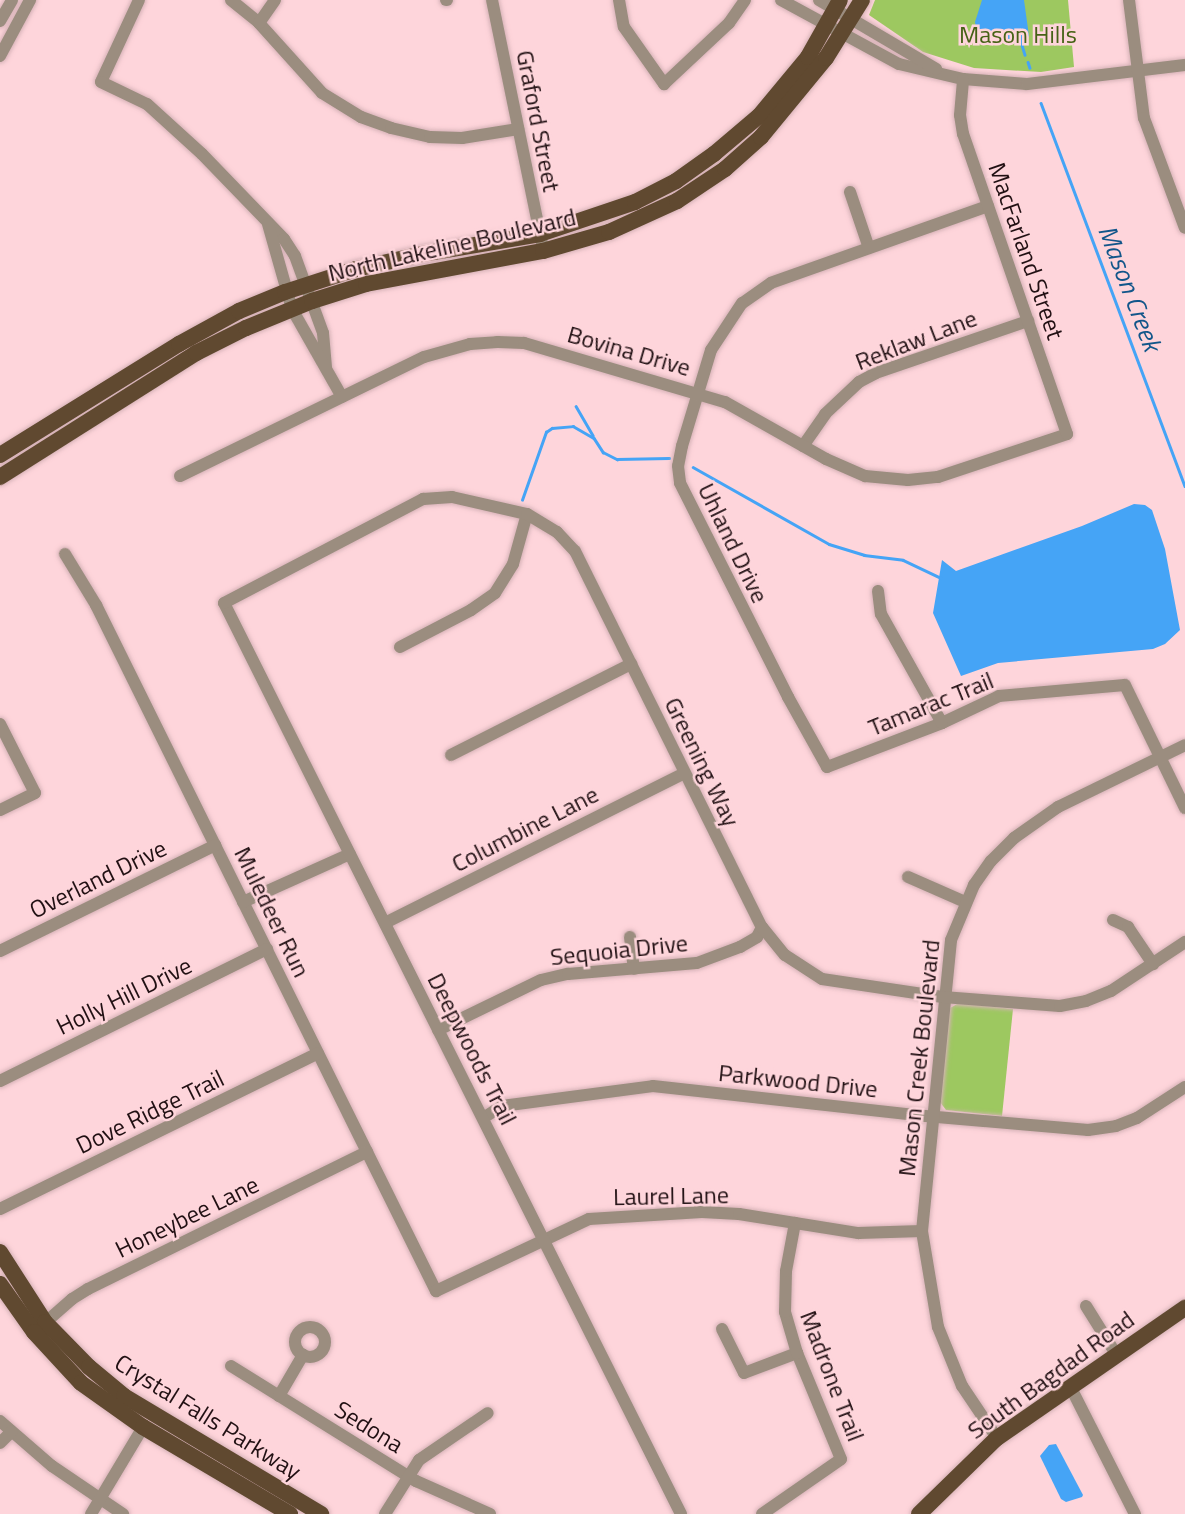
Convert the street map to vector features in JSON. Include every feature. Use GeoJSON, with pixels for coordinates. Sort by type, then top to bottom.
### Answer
{"type":"FeatureCollection","features":[{"type":"Feature","properties":{"kind":"main road","name":"North Lakeline Boulevard"},"geometry":{"type":"LineString","coordinates":[[0,477],[196,353],[292,309],[366,284],[543,251],[609,232],[677,201],[725,169],[761,137],[842,35],[862,0]]}},
{"type":"Feature","properties":{"kind":"main road","name":"North Lakeline Boulevard"},"geometry":{"type":"LineString","coordinates":[[0,455],[178,344],[239,311],[285,292],[422,254],[540,234],[635,202],[676,181],[760,116],[808,57],[838,4]]}},
{"type":"Feature","properties":{"kind":"main road","name":"Crystal Falls Parkway"},"geometry":{"type":"LineString","coordinates":[[0,1252],[39,1327],[124,1396],[321,1514]]}},
{"type":"Feature","properties":{"kind":"main road","name":"Crystal Falls Parkway"},"geometry":{"type":"LineString","coordinates":[[0,1284],[39,1327],[81,1383],[143,1427],[290,1514]]}},
{"type":"Feature","properties":{"kind":"main road","name":"South Bagdad Road"},"geometry":{"type":"LineString","coordinates":[[919,1514],[997,1438],[1185,1308]]}},
{"type":"Feature","properties":{"kind":"street"},"geometry":{"type":"LineString","coordinates":[[0,21],[12,0]]}},
{"type":"Feature","properties":{"kind":"street"},"geometry":{"type":"LineString","coordinates":[[0,56],[30,0]]}},
{"type":"Feature","properties":{"kind":"street"},"geometry":{"type":"LineString","coordinates":[[139,0],[101,82],[147,104],[202,154],[268,223],[295,256],[323,333],[326,367]]}},
{"type":"Feature","properties":{"kind":"street"},"geometry":{"type":"LineString","coordinates":[[231,0],[259,23],[323,93],[361,117],[391,128],[430,136],[462,138],[518,129]]}},
{"type":"Feature","properties":{"kind":"street"},"geometry":{"type":"LineString","coordinates":[[259,23],[275,0]]}},
{"type":"Feature","properties":{"kind":"street","name":"Graford Street"},"geometry":{"type":"LineString","coordinates":[[492,0],[543,251]]}},
{"type":"Feature","properties":{"kind":"street"},"geometry":{"type":"LineString","coordinates":[[619,0],[624,27],[664,84],[729,23],[745,0]]}},
{"type":"Feature","properties":{"kind":"street"},"geometry":{"type":"LineString","coordinates":[[781,0],[899,64],[963,79],[1027,84],[1185,65]]}},
{"type":"Feature","properties":{"kind":"street"},"geometry":{"type":"LineString","coordinates":[[820,0],[838,4],[852,19],[949,76]]}},
{"type":"Feature","properties":{"kind":"street"},"geometry":{"type":"LineString","coordinates":[[1129,0],[1144,118],[1181,208],[1185,228]]}},
{"type":"Feature","properties":{"kind":"street","name":"MacFarland Street"},"geometry":{"type":"LineString","coordinates":[[963,79],[960,116],[963,134],[1068,433]]}},
{"type":"Feature","properties":{"kind":"street"},"geometry":{"type":"LineString","coordinates":[[850,192],[869,248]]}},
{"type":"Feature","properties":{"kind":"street","name":"Uhland Drive"},"geometry":{"type":"LineString","coordinates":[[827,767],[775,673],[680,482],[678,466],[682,446],[711,350],[723,327],[742,303],[771,283],[988,206]]}},
{"type":"Feature","properties":{"kind":"street"},"geometry":{"type":"LineString","coordinates":[[268,223],[285,292],[292,309],[314,352],[326,367],[342,397]]}},
{"type":"Feature","properties":{"kind":"street","name":"Reklaw Lane"},"geometry":{"type":"LineString","coordinates":[[803,446],[825,414],[859,382],[876,373],[1028,321]]}},
{"type":"Feature","properties":{"kind":"street","name":"Bovina Drive"},"geometry":{"type":"LineString","coordinates":[[180,475],[447,349],[497,342],[524,343],[698,393],[750,414],[845,469],[865,476],[908,480],[953,474],[1068,433]]}},
{"type":"Feature","properties":{"kind":"street","name":"Greening Way"},"geometry":{"type":"LineString","coordinates":[[224,603],[422,499],[452,497],[527,514],[557,532],[575,551],[762,927],[785,955],[822,979],[943,997],[1048,1007],[1074,1004],[1111,991],[1185,942]]}},
{"type":"Feature","properties":{"kind":"street"},"geometry":{"type":"LineString","coordinates":[[400,647],[471,610],[495,593],[513,564],[527,514]]}},
{"type":"Feature","properties":{"kind":"street","name":"Muledeer Run"},"geometry":{"type":"LineString","coordinates":[[65,554],[96,605],[436,1292]]}},
{"type":"Feature","properties":{"kind":"street"},"geometry":{"type":"LineString","coordinates":[[878,591],[880,614],[942,723]]}},
{"type":"Feature","properties":{"kind":"street","name":"Deepwoods Trail"},"geometry":{"type":"LineString","coordinates":[[224,603],[681,1514]]}},
{"type":"Feature","properties":{"kind":"street"},"geometry":{"type":"LineString","coordinates":[[451,755],[631,664]]}},
{"type":"Feature","properties":{"kind":"street","name":"Tamarac Trail"},"geometry":{"type":"LineString","coordinates":[[827,767],[942,723],[999,695],[1125,685],[1185,808]]}},
{"type":"Feature","properties":{"kind":"street"},"geometry":{"type":"LineString","coordinates":[[0,724],[35,793],[0,810]]}},
{"type":"Feature","properties":{"kind":"street","name":"Mason Creek Boulevard"},"geometry":{"type":"LineString","coordinates":[[997,1438],[962,1386],[938,1327],[922,1231],[931,1116],[951,940],[965,902],[991,861],[1028,827],[1058,807],[1185,745]]}},
{"type":"Feature","properties":{"kind":"street","name":"Columbine Lane"},"geometry":{"type":"LineString","coordinates":[[385,923],[684,773]]}},
{"type":"Feature","properties":{"kind":"street","name":"Overland Drive"},"geometry":{"type":"LineString","coordinates":[[0,951],[215,845]]}},
{"type":"Feature","properties":{"kind":"street"},"geometry":{"type":"LineString","coordinates":[[243,902],[350,854]]}},
{"type":"Feature","properties":{"kind":"street"},"geometry":{"type":"LineString","coordinates":[[908,877],[965,902]]}},
{"type":"Feature","properties":{"kind":"street"},"geometry":{"type":"LineString","coordinates":[[1113,920],[1128,927],[1153,964]]}},
{"type":"Feature","properties":{"kind":"street","name":"Sequoia Drive"},"geometry":{"type":"LineString","coordinates":[[439,1030],[541,980],[568,974],[711,959],[753,940],[762,927]]}},
{"type":"Feature","properties":{"kind":"street"},"geometry":{"type":"LineString","coordinates":[[630,937],[634,969]]}},
{"type":"Feature","properties":{"kind":"street","name":"Holly Hill Drive"},"geometry":{"type":"LineString","coordinates":[[0,1081],[267,948]]}},
{"type":"Feature","properties":{"kind":"street","name":"Dove Ridge Trail"},"geometry":{"type":"LineString","coordinates":[[0,1209],[318,1053]]}},
{"type":"Feature","properties":{"kind":"street","name":"Parkwood Drive"},"geometry":{"type":"LineString","coordinates":[[483,1118],[502,1106],[653,1086],[931,1116],[1077,1129],[1105,1128],[1137,1118],[1185,1087]]}},
{"type":"Feature","properties":{"kind":"street","name":"Honeybee Lane"},"geometry":{"type":"LineString","coordinates":[[39,1327],[89,1289],[367,1152]]}},
{"type":"Feature","properties":{"kind":"street","name":"Laurel Lane"},"geometry":{"type":"LineString","coordinates":[[436,1292],[589,1219],[702,1212],[858,1233],[922,1231]]}},
{"type":"Feature","properties":{"kind":"street","name":"Madrone Trail"},"geometry":{"type":"LineString","coordinates":[[762,1514],[841,1459],[797,1353],[785,1312],[784,1299],[794,1223]]}},
{"type":"Feature","properties":{"kind":"street"},"geometry":{"type":"LineString","coordinates":[[1086,1306],[1116,1354]]}},
{"type":"Feature","properties":{"kind":"street"},"geometry":{"type":"LineString","coordinates":[[722,1329],[744,1373],[797,1353]]}},
{"type":"Feature","properties":{"kind":"street"},"geometry":{"type":"LineString","coordinates":[[279,1396],[303,1355]]}},
{"type":"Feature","properties":{"kind":"street","name":"Sedona"},"geometry":{"type":"LineString","coordinates":[[231,1366],[408,1475],[490,1514]]}},
{"type":"Feature","properties":{"kind":"street"},"geometry":{"type":"LineString","coordinates":[[1070,1386],[1135,1514]]}},
{"type":"Feature","properties":{"kind":"street"},"geometry":{"type":"LineString","coordinates":[[385,1514],[419,1460],[443,1441],[488,1413]]}},
{"type":"Feature","properties":{"kind":"street"},"geometry":{"type":"LineString","coordinates":[[0,1421],[52,1466],[123,1514]]}},
{"type":"Feature","properties":{"kind":"street"},"geometry":{"type":"LineString","coordinates":[[90,1514],[143,1427]]}},
{"type":"Feature","properties":{"kind":"street"},"geometry":{"type":"LineString","coordinates":[[0,1443],[11,1432]]}},
{"type":"Feature","properties":{"kind":"green space","name":"Mason Hills"},"geometry":{"type":"Polygon","coordinates":[[[875,0],[1068,0],[1074,67],[1041,72],[974,68],[923,52],[869,15],[875,0]]]}},
{"type":"Feature","properties":{"kind":"green space"},"geometry":{"type":"Polygon","coordinates":[[[959,1003],[1013,1009],[1002,1116],[946,1110],[940,1102],[950,1008],[959,1003]]]}},
{"type":"Feature","properties":{"kind":"water"},"geometry":{"type":"Polygon","coordinates":[[[982,0],[1024,0],[1029,36],[1024,45],[978,37],[975,22],[982,0]]]}},
{"type":"Feature","properties":{"kind":"water"},"geometry":{"type":"Polygon","coordinates":[[[1134,504],[1145,505],[1152,510],[1165,549],[1180,630],[1165,644],[1153,649],[998,663],[961,676],[933,613],[942,560],[956,571],[1082,526],[1134,504]]]}},
{"type":"Feature","properties":{"kind":"water"},"geometry":{"type":"Polygon","coordinates":[[[1056,1444],[1082,1497],[1066,1502],[1061,1499],[1040,1456],[1049,1445],[1056,1444]]]}},
{"type":"Feature","properties":{"kind":"waterway","name":"Mason Creek"},"geometry":{"type":"LineString","coordinates":[[1022,45],[1025,55]]}},
{"type":"Feature","properties":{"kind":"waterway","name":"Mason Creek"},"geometry":{"type":"LineString","coordinates":[[1028,62],[1030,68]]}},
{"type":"Feature","properties":{"kind":"waterway","name":"Mason Creek"},"geometry":{"type":"LineString","coordinates":[[1041,103],[1185,486]]}},
{"type":"Feature","properties":{"kind":"waterway"},"geometry":{"type":"LineString","coordinates":[[576,406],[593,436]]}},
{"type":"Feature","properties":{"kind":"waterway"},"geometry":{"type":"LineString","coordinates":[[522,500],[546,432],[552,428],[573,426],[594,438],[603,452],[617,459],[669,458]]}},
{"type":"Feature","properties":{"kind":"waterway"},"geometry":{"type":"LineString","coordinates":[[693,467],[829,544],[864,555],[903,560],[941,578]]}}]}
